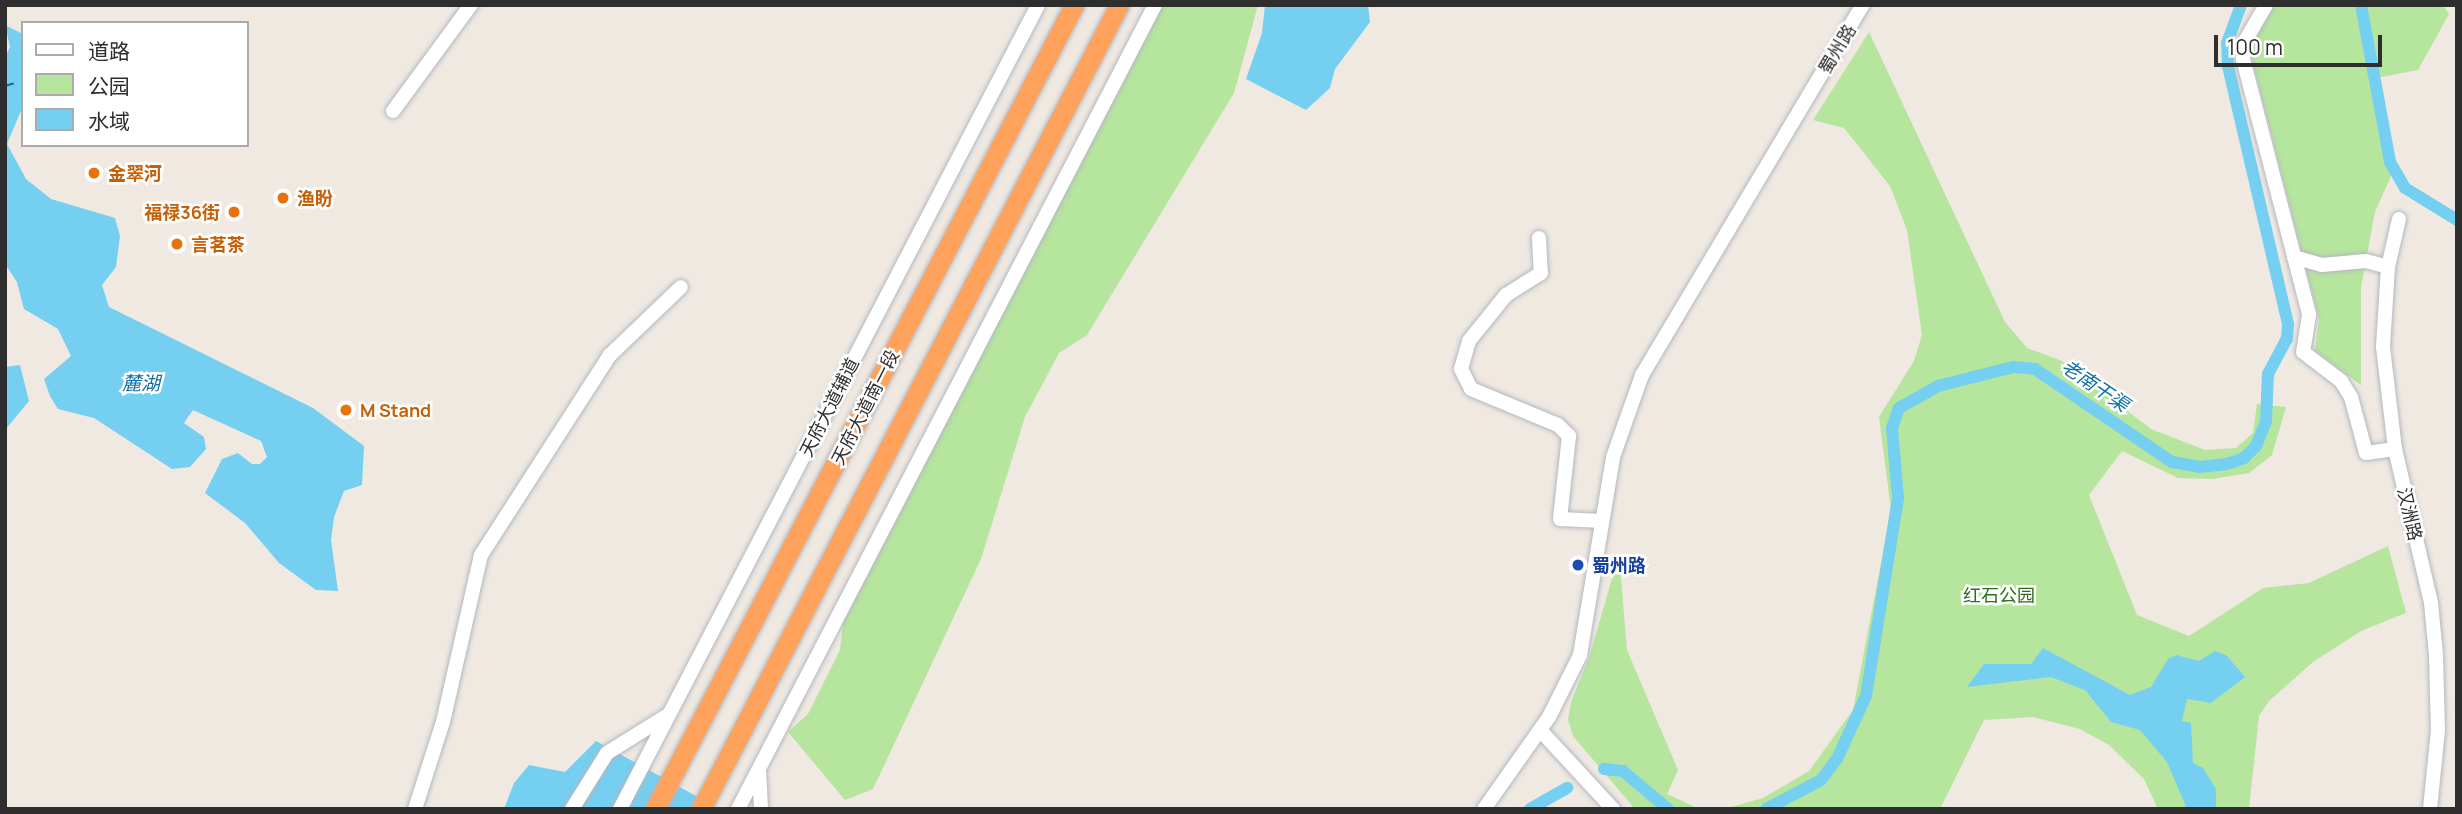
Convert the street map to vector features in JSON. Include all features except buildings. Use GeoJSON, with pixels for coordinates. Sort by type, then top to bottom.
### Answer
{"type":"FeatureCollection","features":[{"type":"Feature","properties":{"kind":"highway","name":"天府大道南一段"},"geometry":{"type":"LineString","coordinates":[[655,809],[1074,5]]}},
{"type":"Feature","properties":{"kind":"highway"},"geometry":{"type":"LineString","coordinates":[[704,803],[1119,5]]}},
{"type":"Feature","properties":{"kind":"street"},"geometry":{"type":"LineString","coordinates":[[393,111],[471,5]]}},
{"type":"Feature","properties":{"kind":"street","name":"天府大道辅道"},"geometry":{"type":"LineString","coordinates":[[620,809],[1038,5]]}},
{"type":"Feature","properties":{"kind":"street"},"geometry":{"type":"LineString","coordinates":[[738,809],[1155,5]]}},
{"type":"Feature","properties":{"kind":"street","name":"蜀州路"},"geometry":{"type":"LineString","coordinates":[[1484,809],[1539,730],[1580,655],[1619,434],[1642,375],[1863,5]]}},
{"type":"Feature","properties":{"kind":"street"},"geometry":{"type":"LineString","coordinates":[[2266,5],[2244,43],[2243,59],[2309,315],[2303,352],[2341,380],[2351,397],[2366,453],[2395,449]]}},
{"type":"Feature","properties":{"kind":"street","name":"汉洲路"},"geometry":{"type":"LineString","coordinates":[[2399,219],[2388,267],[2383,347],[2395,449],[2431,603],[2436,655],[2438,730],[2430,809]]}},
{"type":"Feature","properties":{"kind":"street"},"geometry":{"type":"LineString","coordinates":[[1539,238],[1541,273],[1497,306],[1469,341],[1461,369],[1471,389],[1558,425],[1569,436],[1560,519],[1602,521]]}},
{"type":"Feature","properties":{"kind":"street"},"geometry":{"type":"LineString","coordinates":[[2294,257],[2322,265],[2366,261],[2388,267]]}},
{"type":"Feature","properties":{"kind":"street"},"geometry":{"type":"LineString","coordinates":[[415,809],[443,722],[481,555],[610,355],[681,287]]}},
{"type":"Feature","properties":{"kind":"street"},"geometry":{"type":"LineString","coordinates":[[572,809],[607,753],[669,714]]}},
{"type":"Feature","properties":{"kind":"street"},"geometry":{"type":"LineString","coordinates":[[1539,730],[1613,809]]}},
{"type":"Feature","properties":{"kind":"street"},"geometry":{"type":"LineString","coordinates":[[759,770],[761,809]]}},
{"type":"Feature","properties":{"kind":"green space"},"geometry":{"type":"Polygon","coordinates":[[[1163,5],[1258,5],[1234,93],[1087,335],[1059,353],[1025,417],[981,559],[873,789],[845,800],[788,732],[808,714],[840,650],[843,623],[1163,5]]]}},
{"type":"Feature","properties":{"kind":"green space"},"geometry":{"type":"Polygon","coordinates":[[[2275,5],[2443,5],[2449,14],[2418,70],[2371,79],[2391,176],[2375,212],[2361,287],[2361,385],[2315,351],[2319,319],[2252,60],[2257,34],[2275,5]]]}},
{"type":"Feature","properties":{"kind":"green space","name":"红石公园"},"geometry":{"type":"Polygon","coordinates":[[[1869,32],[2005,322],[2027,348],[2062,361],[2151,429],[2205,450],[2236,448],[2253,433],[2257,404],[2286,407],[2272,455],[2249,473],[2212,479],[2178,478],[2122,451],[2089,495],[2137,615],[2189,636],[2263,588],[2309,583],[2388,546],[2406,613],[2361,631],[2313,662],[2269,701],[2259,716],[2249,809],[2158,809],[2144,779],[2109,745],[2080,729],[2033,717],[1984,720],[1940,809],[1635,809],[1573,736],[1568,720],[1571,702],[1589,658],[1619,554],[1627,650],[1678,770],[1667,794],[1697,808],[1728,808],[1763,798],[1809,771],[1853,710],[1891,510],[1879,417],[1914,361],[1922,335],[1907,230],[1890,186],[1844,128],[1813,120],[1869,32]]]}},
{"type":"Feature","properties":{"kind":"water"},"geometry":{"type":"Polygon","coordinates":[[[1265,5],[1368,5],[1370,22],[1335,69],[1330,88],[1306,110],[1246,79],[1262,33],[1265,5]]]}},
{"type":"Feature","properties":{"kind":"water","name":"麓湖"},"geometry":{"type":"Polygon","coordinates":[[[5,25],[21,33],[21,111],[7,144],[26,179],[51,199],[115,218],[120,236],[116,267],[102,285],[109,307],[313,408],[364,446],[362,485],[344,491],[334,517],[331,540],[338,591],[316,590],[279,563],[245,523],[205,493],[222,459],[238,453],[252,464],[260,464],[267,457],[261,441],[193,410],[184,423],[204,437],[206,449],[190,467],[172,469],[94,418],[58,409],[50,396],[44,379],[71,356],[58,329],[24,309],[17,282],[5,264],[5,57],[10,47],[5,25]]]}},
{"type":"Feature","properties":{"kind":"water"},"geometry":{"type":"Polygon","coordinates":[[[20,365],[29,401],[5,430],[5,367],[20,365]]]}},
{"type":"Feature","properties":{"kind":"water"},"geometry":{"type":"Polygon","coordinates":[[[2043,648],[2130,695],[2151,687],[2168,659],[2176,655],[2199,661],[2215,651],[2226,655],[2245,677],[2211,703],[2187,699],[2182,721],[2191,723],[2193,763],[2203,768],[2216,789],[2216,809],[2187,809],[2167,762],[2140,730],[2111,722],[2085,690],[2051,677],[1967,687],[1984,664],[2031,664],[2043,648]]]}},
{"type":"Feature","properties":{"kind":"water"},"geometry":{"type":"Polygon","coordinates":[[[596,741],[696,796],[714,809],[504,809],[514,783],[529,765],[565,772],[596,741]]]}},
{"type":"Feature","properties":{"kind":"waterway","name":"老南干渠"},"geometry":{"type":"LineString","coordinates":[[1766,809],[1821,780],[1837,759],[1866,696],[1898,498],[1892,428],[1899,408],[1938,386],[2013,367],[2035,369],[2172,462],[2199,467],[2227,464],[2244,458],[2256,446],[2266,421],[2268,374],[2287,339],[2288,324],[2228,66],[2227,43],[2241,5]]}},
{"type":"Feature","properties":{"kind":"waterway","name":"老南干渠"},"geometry":{"type":"LineString","coordinates":[[2361,5],[2390,162],[2405,188],[2457,220]]}},
{"type":"Feature","properties":{"kind":"waterway","name":"老南干渠"},"geometry":{"type":"LineString","coordinates":[[1604,769],[1623,771],[1668,809]]}},
{"type":"Feature","properties":{"kind":"waterway","name":"老南干渠"},"geometry":{"type":"LineString","coordinates":[[1530,809],[1567,788]]}},
{"type":"Feature","properties":{"kind":"ferry route"},"geometry":{"type":"LineString","coordinates":[[5,86],[15,83]]}},
{"type":"Feature","properties":{"kind":"place","name":"金翠河"},"geometry":{"type":"Point","coordinates":[94,173]}},
{"type":"Feature","properties":{"kind":"place","name":"渔盼"},"geometry":{"type":"Point","coordinates":[283,198]}},
{"type":"Feature","properties":{"kind":"place","name":"福禄36街"},"geometry":{"type":"Point","coordinates":[234,212]}},
{"type":"Feature","properties":{"kind":"place","name":"言茗茶"},"geometry":{"type":"Point","coordinates":[177,244]}},
{"type":"Feature","properties":{"kind":"place","name":"M Stand"},"geometry":{"type":"Point","coordinates":[346,410]}},
{"type":"Feature","properties":{"kind":"place","name":"蜀州路"},"geometry":{"type":"Point","coordinates":[1578,565]}}]}
